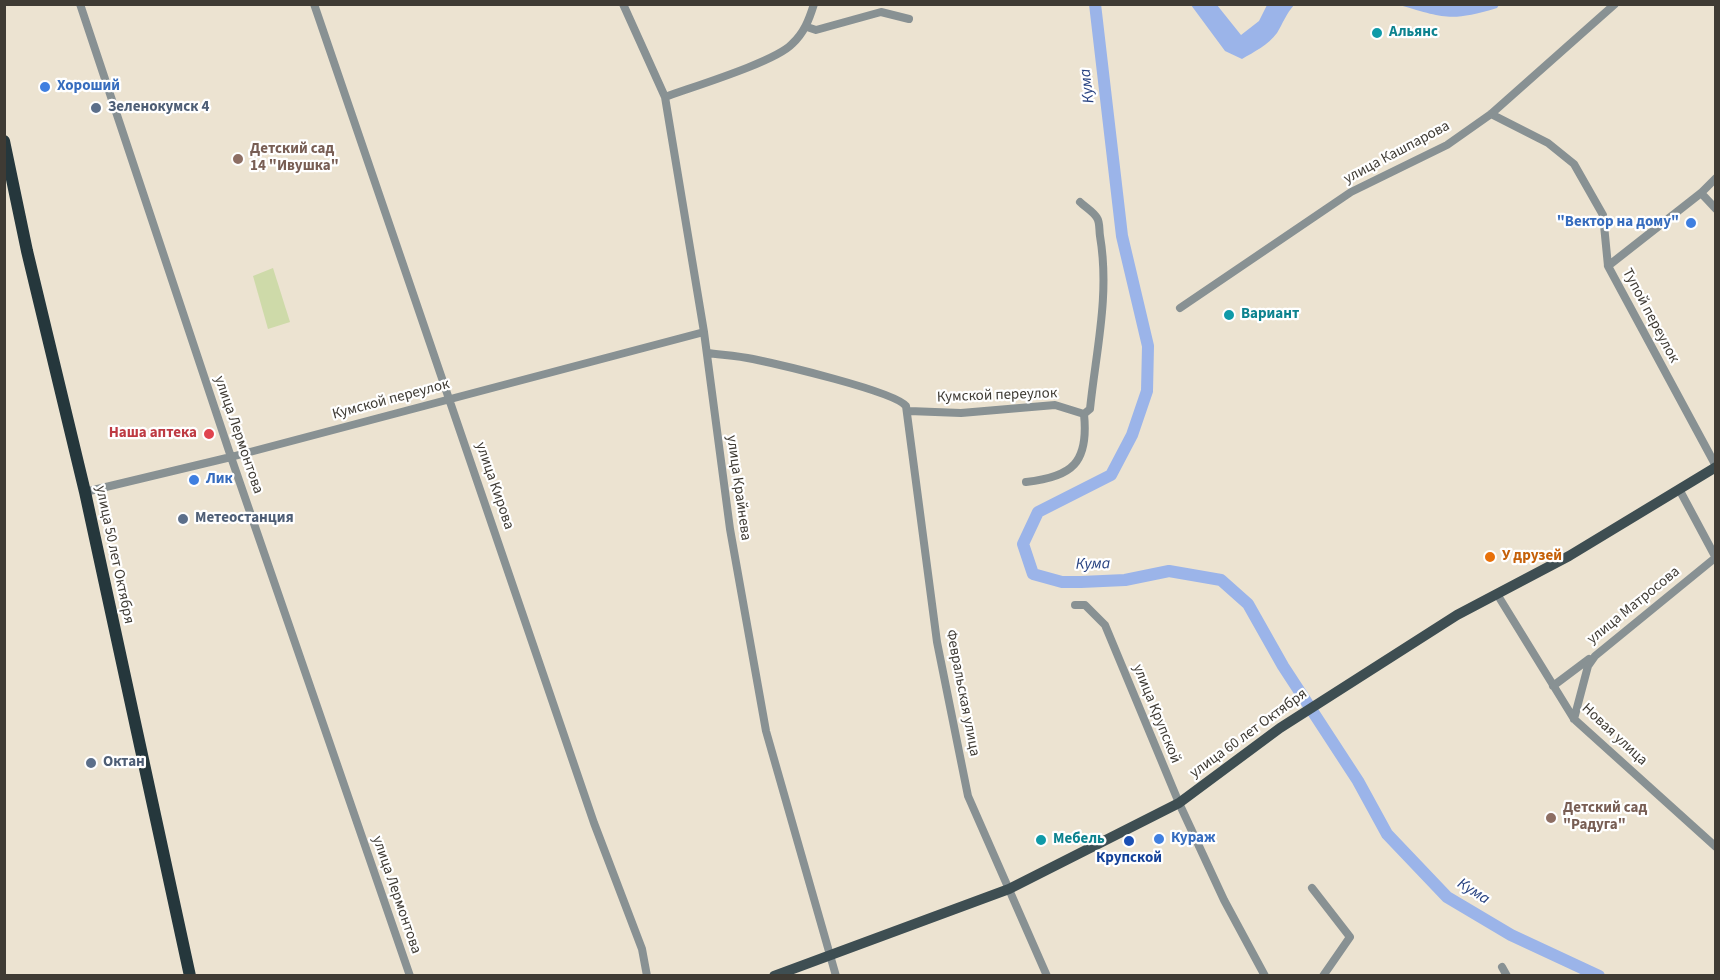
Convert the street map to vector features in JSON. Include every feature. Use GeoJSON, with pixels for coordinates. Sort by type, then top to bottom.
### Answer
{"type":"FeatureCollection","features":[{"type":"Feature","properties":{"kind":"highway","name":"улица 50 лет Октября"},"geometry":{"type":"LineString","coordinates":[[4,141],[27,251],[85,492],[190,975]]}},
{"type":"Feature","properties":{"kind":"main road","name":"улица 60 лет Октября"},"geometry":{"type":"LineString","coordinates":[[774,975],[1009,889],[1179,803],[1280,728],[1457,615],[1569,556],[1716,466]]}},
{"type":"Feature","properties":{"kind":"street","name":"улица Лермонтова"},"geometry":{"type":"LineString","coordinates":[[80,4],[231,457],[410,975]]}},
{"type":"Feature","properties":{"kind":"street","name":"улица Кирова"},"geometry":{"type":"LineString","coordinates":[[314,4],[594,823],[642,950],[647,975]]}},
{"type":"Feature","properties":{"kind":"street","name":"улица Крайнева"},"geometry":{"type":"LineString","coordinates":[[623,4],[665,97],[704,332],[730,529],[766,731],[836,975]]}},
{"type":"Feature","properties":{"kind":"street"},"geometry":{"type":"LineString","coordinates":[[665,97],[769,58],[791,46],[807,27],[814,4]]}},
{"type":"Feature","properties":{"kind":"street","name":"улица Кашпарова"},"geometry":{"type":"LineString","coordinates":[[1180,308],[1351,192],[1447,145],[1491,114],[1615,4]]}},
{"type":"Feature","properties":{"kind":"street"},"geometry":{"type":"LineString","coordinates":[[807,27],[816,30],[881,12],[909,19]]}},
{"type":"Feature","properties":{"kind":"street","name":"Тупой переулок"},"geometry":{"type":"LineString","coordinates":[[1491,114],[1548,144],[1574,164],[1603,215],[1608,266],[1716,466]]}},
{"type":"Feature","properties":{"kind":"street"},"geometry":{"type":"LineString","coordinates":[[1608,266],[1701,193],[1716,178]]}},
{"type":"Feature","properties":{"kind":"street"},"geometry":{"type":"LineString","coordinates":[[1701,193],[1716,208]]}},
{"type":"Feature","properties":{"kind":"street"},"geometry":{"type":"LineString","coordinates":[[1026,482],[1053,479],[1069,470],[1079,457],[1085,438],[1084,414],[1090,409],[1104,304],[1102,249],[1097,218],[1080,202]]}},
{"type":"Feature","properties":{"kind":"street","name":"Кумской переулок"},"geometry":{"type":"LineString","coordinates":[[85,492],[231,457],[704,332]]}},
{"type":"Feature","properties":{"kind":"street","name":"Февральская улица"},"geometry":{"type":"LineString","coordinates":[[707,353],[752,358],[903,402],[909,411],[937,642],[968,796],[1047,975]]}},
{"type":"Feature","properties":{"kind":"street","name":"Кумской переулок"},"geometry":{"type":"LineString","coordinates":[[909,411],[961,413],[1055,405],[1084,414]]}},
{"type":"Feature","properties":{"kind":"street","name":"улица Матросова"},"geometry":{"type":"LineString","coordinates":[[1574,719],[1588,666],[1595,656],[1715,558],[1680,489]]}},
{"type":"Feature","properties":{"kind":"street","name":"Новая улица"},"geometry":{"type":"LineString","coordinates":[[1497,594],[1574,719],[1716,847]]}},
{"type":"Feature","properties":{"kind":"street","name":"улица Крупской"},"geometry":{"type":"LineString","coordinates":[[1075,606],[1085,605],[1105,625],[1179,803],[1224,900],[1265,975]]}},
{"type":"Feature","properties":{"kind":"street"},"geometry":{"type":"LineString","coordinates":[[1553,686],[1595,656]]}},
{"type":"Feature","properties":{"kind":"street"},"geometry":{"type":"LineString","coordinates":[[1312,888],[1350,937],[1323,975]]}},
{"type":"Feature","properties":{"kind":"street"},"geometry":{"type":"LineString","coordinates":[[1502,967],[1507,975]]}},
{"type":"Feature","properties":{"kind":"green space"},"geometry":{"type":"Polygon","coordinates":[[[273,268],[290,322],[268,329],[253,276],[273,268]]]}},
{"type":"Feature","properties":{"kind":"water"},"geometry":{"type":"Polygon","coordinates":[[[1499,4],[1497,8],[1457,17],[1438,15],[1399,5],[1499,4]]]}},
{"type":"Feature","properties":{"kind":"water"},"geometry":{"type":"Polygon","coordinates":[[[1191,5],[1217,5],[1241,35],[1259,21],[1267,5],[1294,5],[1277,33],[1261,48],[1242,59],[1225,51],[1191,5]]]}},
{"type":"Feature","properties":{"kind":"waterway","name":"Кума"},"geometry":{"type":"LineString","coordinates":[[1095,4],[1122,236],[1148,346],[1147,391],[1132,435],[1111,475],[1038,512],[1023,544],[1033,574],[1062,582],[1081,582],[1125,580],[1169,571],[1221,580],[1248,604],[1283,666],[1358,781],[1387,834],[1447,897],[1511,935],[1599,976]]}},
{"type":"Feature","properties":{"kind":"place","name":"Альянс"},"geometry":{"type":"Point","coordinates":[1377,33]}},
{"type":"Feature","properties":{"kind":"place","name":"Хороший"},"geometry":{"type":"Point","coordinates":[45,87]}},
{"type":"Feature","properties":{"kind":"place","name":"Зеленокумск 4"},"geometry":{"type":"Point","coordinates":[96,108]}},
{"type":"Feature","properties":{"kind":"place","name":"Детский сад 14 \"Ивушка\""},"geometry":{"type":"Point","coordinates":[238,159]}},
{"type":"Feature","properties":{"kind":"place","name":"\"Вектор на дому\""},"geometry":{"type":"Point","coordinates":[1691,223]}},
{"type":"Feature","properties":{"kind":"place","name":"Вариант"},"geometry":{"type":"Point","coordinates":[1229,315]}},
{"type":"Feature","properties":{"kind":"place","name":"Наша аптека"},"geometry":{"type":"Point","coordinates":[209,434]}},
{"type":"Feature","properties":{"kind":"place","name":"Лик"},"geometry":{"type":"Point","coordinates":[194,480]}},
{"type":"Feature","properties":{"kind":"place","name":"Метеостанция"},"geometry":{"type":"Point","coordinates":[183,519]}},
{"type":"Feature","properties":{"kind":"place","name":"У друзей"},"geometry":{"type":"Point","coordinates":[1490,557]}},
{"type":"Feature","properties":{"kind":"place","name":"Октан"},"geometry":{"type":"Point","coordinates":[91,763]}},
{"type":"Feature","properties":{"kind":"place","name":"Детский сад \"Радуга\""},"geometry":{"type":"Point","coordinates":[1551,818]}},
{"type":"Feature","properties":{"kind":"place","name":"Кураж"},"geometry":{"type":"Point","coordinates":[1159,839]}},
{"type":"Feature","properties":{"kind":"place","name":"Мебель"},"geometry":{"type":"Point","coordinates":[1041,840]}},
{"type":"Feature","properties":{"kind":"place","name":"Крупской"},"geometry":{"type":"Point","coordinates":[1129,841]}}]}
